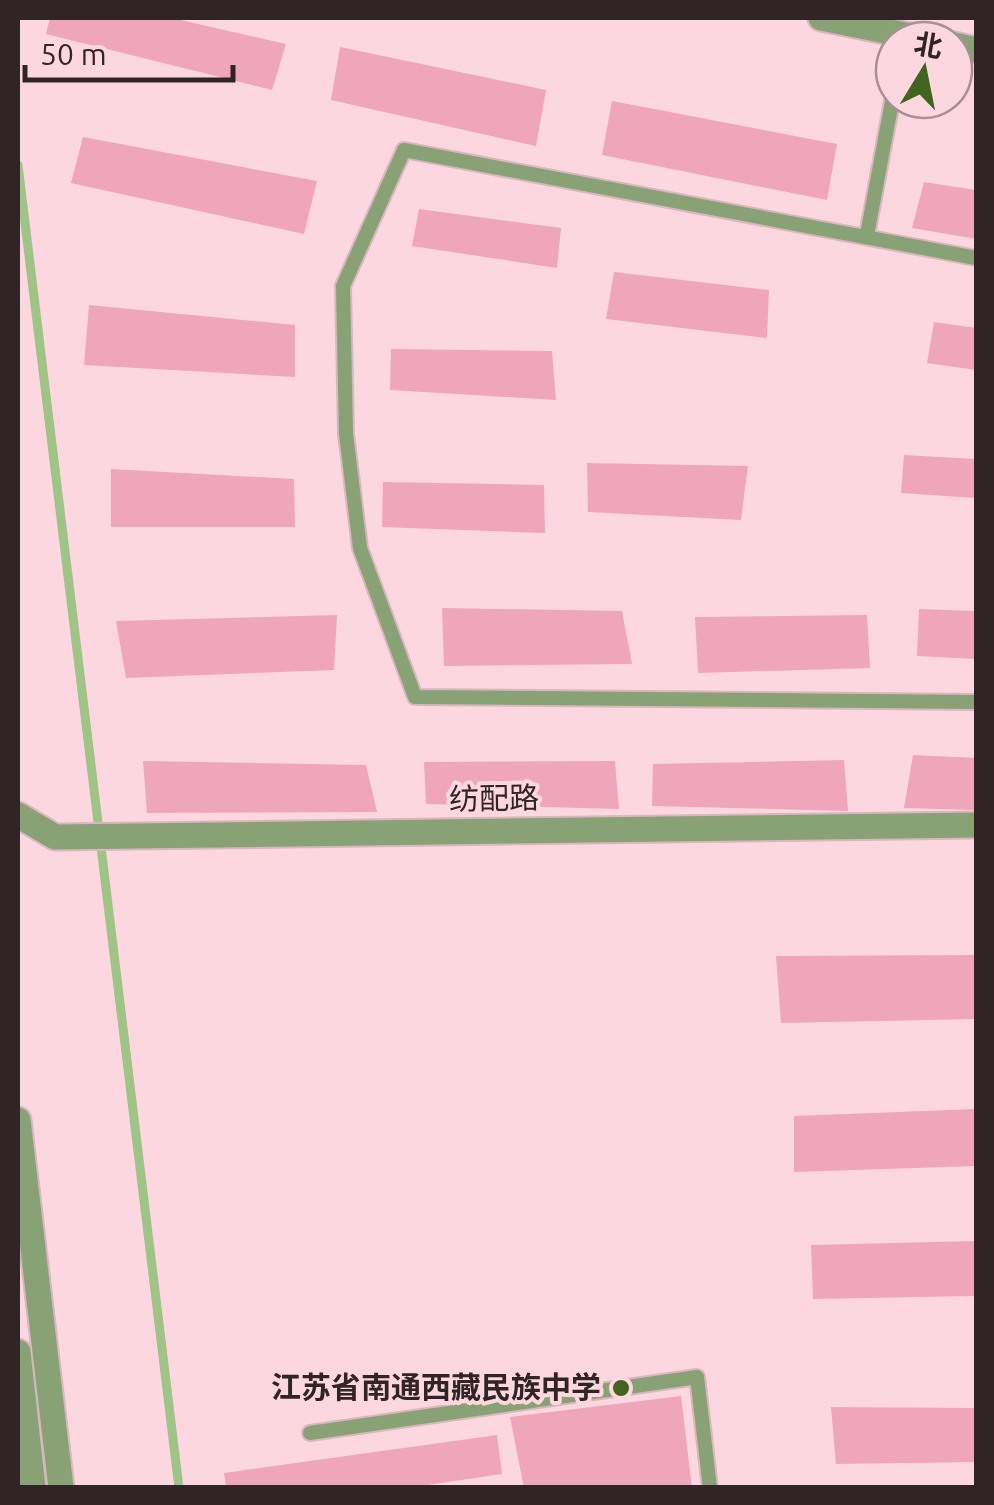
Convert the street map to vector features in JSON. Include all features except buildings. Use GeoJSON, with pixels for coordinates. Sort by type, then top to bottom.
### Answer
{"type":"FeatureCollection","features":[{"type":"Feature","properties":{"kind":"street"},"geometry":{"type":"LineString","coordinates":[[821,18],[874,30]]}},
{"type":"Feature","properties":{"kind":"street","name":"纺配路"},"geometry":{"type":"LineString","coordinates":[[18,815],[55,837],[976,825]]}},
{"type":"Feature","properties":{"kind":"street"},"geometry":{"type":"LineString","coordinates":[[18,1120],[62,1488]]}},
{"type":"Feature","properties":{"kind":"street"},"geometry":{"type":"LineString","coordinates":[[18,1352],[33,1488]]}},
{"type":"Feature","properties":{"kind":"lane"},"geometry":{"type":"LineString","coordinates":[[868,235],[889,120]]}},
{"type":"Feature","properties":{"kind":"lane"},"geometry":{"type":"LineString","coordinates":[[976,258],[404,150],[343,286],[346,434],[360,548],[415,697],[976,702]]}},
{"type":"Feature","properties":{"kind":"lane"},"geometry":{"type":"LineString","coordinates":[[310,1432],[698,1377],[710,1488]]}},
{"type":"Feature","properties":{"kind":"waterway"},"geometry":{"type":"LineString","coordinates":[[18,165],[179,1488]]}},
{"type":"Feature","properties":{"kind":"place","name":"江苏省南通西藏民族中学"},"geometry":{"type":"Point","coordinates":[621,1388]}}]}
